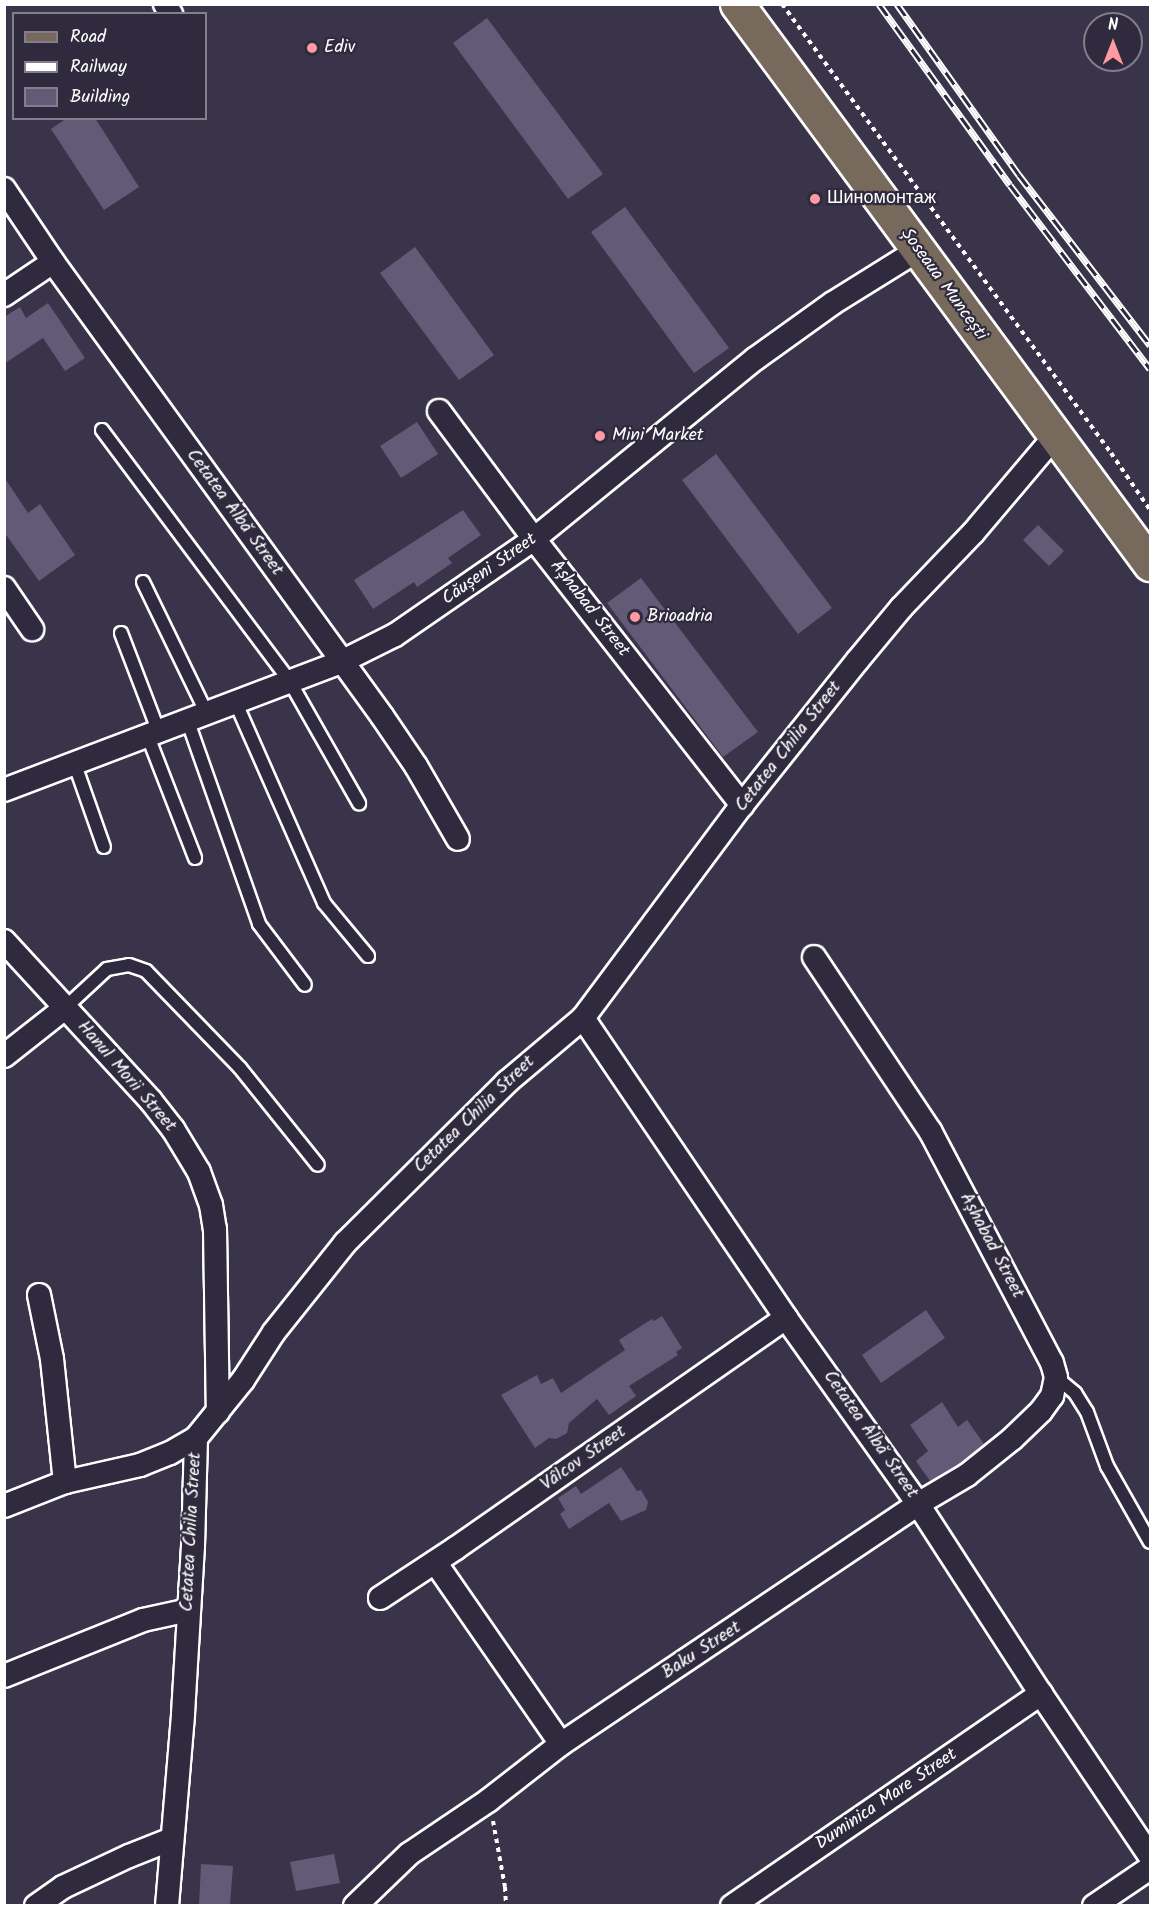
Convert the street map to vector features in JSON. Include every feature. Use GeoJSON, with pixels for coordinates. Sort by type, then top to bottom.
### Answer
{"type":"FeatureCollection","features":[{"type":"Feature","properties":{"kind":"main road","name":"Șoseaua Muncești"},"geometry":{"type":"LineString","coordinates":[[737,4],[1150,564]]}},
{"type":"Feature","properties":{"kind":"street","name":"Cetatea Albă Street"},"geometry":{"type":"LineString","coordinates":[[4,189],[53,262],[416,766],[458,840]]}},
{"type":"Feature","properties":{"kind":"street","name":"Căușeni Street"},"geometry":{"type":"LineString","coordinates":[[4,790],[341,662],[395,635],[534,539],[755,359],[833,303],[918,250]]}},
{"type":"Feature","properties":{"kind":"street"},"geometry":{"type":"LineString","coordinates":[[4,295],[53,262]]}},
{"type":"Feature","properties":{"kind":"street","name":"Așhabad Street"},"geometry":{"type":"LineString","coordinates":[[439,411],[534,539],[742,806]]}},
{"type":"Feature","properties":{"kind":"street","name":"Cetatea Chilia Street"},"geometry":{"type":"LineString","coordinates":[[167,1905],[183,1714],[196,1438],[218,1412],[274,1332],[345,1243],[507,1082],[583,1018],[742,806],[901,608],[973,532],[1055,436]]}},
{"type":"Feature","properties":{"kind":"street"},"geometry":{"type":"LineString","coordinates":[[4,588],[32,629]]}},
{"type":"Feature","properties":{"kind":"street","name":"Hanul Morii Street"},"geometry":{"type":"LineString","coordinates":[[4,941],[151,1101],[173,1129],[199,1172],[211,1205],[215,1229],[218,1412]]}},
{"type":"Feature","properties":{"kind":"street","name":"Așhabad Street"},"geometry":{"type":"LineString","coordinates":[[814,957],[930,1131],[1046,1351],[1056,1377]]}},
{"type":"Feature","properties":{"kind":"street"},"geometry":{"type":"LineString","coordinates":[[4,1056],[66,1007]]}},
{"type":"Feature","properties":{"kind":"street","name":"Cetatea Albă Street"},"geometry":{"type":"LineString","coordinates":[[583,1018],[786,1317],[918,1504],[1041,1694],[1150,1856]]}},
{"type":"Feature","properties":{"kind":"street"},"geometry":{"type":"LineString","coordinates":[[39,1294],[52,1359],[65,1482]]}},
{"type":"Feature","properties":{"kind":"street","name":"Vâlcov Street"},"geometry":{"type":"LineString","coordinates":[[380,1598],[786,1317]]}},
{"type":"Feature","properties":{"kind":"street"},"geometry":{"type":"LineString","coordinates":[[918,1504],[955,1484],[1012,1439],[1041,1411],[1052,1396],[1056,1377]]}},
{"type":"Feature","properties":{"kind":"street"},"geometry":{"type":"LineString","coordinates":[[4,1506],[65,1482],[141,1464],[170,1453],[196,1438]]}},
{"type":"Feature","properties":{"kind":"street","name":"Baku Street"},"geometry":{"type":"LineString","coordinates":[[355,1905],[409,1854],[489,1800],[561,1744],[918,1504]]}},
{"type":"Feature","properties":{"kind":"street"},"geometry":{"type":"LineString","coordinates":[[435,1562],[561,1744]]}},
{"type":"Feature","properties":{"kind":"street"},"geometry":{"type":"LineString","coordinates":[[4,1676],[143,1620],[189,1610]]}},
{"type":"Feature","properties":{"kind":"street","name":"Duminica Mare Street"},"geometry":{"type":"LineString","coordinates":[[732,1905],[1041,1694]]}},
{"type":"Feature","properties":{"kind":"street"},"geometry":{"type":"LineString","coordinates":[[36,1905],[63,1887],[172,1839]]}},
{"type":"Feature","properties":{"kind":"street"},"geometry":{"type":"LineString","coordinates":[[1094,1905],[1150,1868]]}},
{"type":"Feature","properties":{"kind":"lane"},"geometry":{"type":"LineString","coordinates":[[102,430],[289,680],[359,803]]}},
{"type":"Feature","properties":{"kind":"lane"},"geometry":{"type":"LineString","coordinates":[[143,582],[196,716],[260,924],[305,985]]}},
{"type":"Feature","properties":{"kind":"lane"},"geometry":{"type":"LineString","coordinates":[[121,633],[195,858]]}},
{"type":"Feature","properties":{"kind":"lane"},"geometry":{"type":"LineString","coordinates":[[235,701],[324,903],[368,956]]}},
{"type":"Feature","properties":{"kind":"lane"},"geometry":{"type":"LineString","coordinates":[[74,762],[104,847]]}},
{"type":"Feature","properties":{"kind":"lane"},"geometry":{"type":"LineString","coordinates":[[66,1007],[107,969],[129,965],[146,971],[240,1068],[318,1165]]}},
{"type":"Feature","properties":{"kind":"lane"},"geometry":{"type":"LineString","coordinates":[[1056,1377],[1075,1393],[1087,1412],[1115,1483],[1150,1542]]}},
{"type":"Feature","properties":{"kind":"path"},"geometry":{"type":"LineString","coordinates":[[782,4],[1111,453],[1150,510]]}},
{"type":"Feature","properties":{"kind":"path"},"geometry":{"type":"LineString","coordinates":[[489,1800],[505,1887],[506,1905]]}},
{"type":"Feature","properties":{"kind":"building"},"geometry":{"type":"Polygon","coordinates":[[[487,18],[603,174],[568,199],[453,43],[487,18]]]}},
{"type":"Feature","properties":{"kind":"building"},"geometry":{"type":"Polygon","coordinates":[[[64,120],[96,120],[139,187],[104,210],[51,129],[64,120]]]}},
{"type":"Feature","properties":{"kind":"building"},"geometry":{"type":"Polygon","coordinates":[[[625,207],[729,348],[694,373],[591,232],[625,207]]]}},
{"type":"Feature","properties":{"kind":"building"},"geometry":{"type":"Polygon","coordinates":[[[415,247],[494,355],[459,380],[380,273],[415,247]]]}},
{"type":"Feature","properties":{"kind":"building"},"geometry":{"type":"Polygon","coordinates":[[[48,303],[85,358],[65,371],[43,338],[4,364],[4,317],[20,307],[26,318],[48,303]]]}},
{"type":"Feature","properties":{"kind":"building"},"geometry":{"type":"Polygon","coordinates":[[[417,422],[438,454],[401,478],[380,446],[417,422]]]}},
{"type":"Feature","properties":{"kind":"building"},"geometry":{"type":"Polygon","coordinates":[[[716,454],[832,608],[798,634],[682,480],[716,454]]]}},
{"type":"Feature","properties":{"kind":"building"},"geometry":{"type":"Polygon","coordinates":[[[4,477],[28,513],[40,504],[75,555],[39,581],[4,532],[4,477]]]}},
{"type":"Feature","properties":{"kind":"building"},"geometry":{"type":"Polygon","coordinates":[[[463,510],[481,535],[448,558],[452,563],[417,587],[414,582],[373,609],[354,580],[463,510]]]}},
{"type":"Feature","properties":{"kind":"building"},"geometry":{"type":"Polygon","coordinates":[[[1038,525],[1064,551],[1049,566],[1023,540],[1038,525]]]}},
{"type":"Feature","properties":{"kind":"building"},"geometry":{"type":"Polygon","coordinates":[[[641,578],[758,732],[723,757],[607,603],[641,578]]]}},
{"type":"Feature","properties":{"kind":"building"},"geometry":{"type":"Polygon","coordinates":[[[926,1310],[945,1338],[881,1383],[862,1355],[926,1310]]]}},
{"type":"Feature","properties":{"kind":"building"},"geometry":{"type":"Polygon","coordinates":[[[662,1316],[682,1348],[676,1352],[678,1355],[629,1386],[636,1396],[609,1415],[597,1399],[569,1423],[567,1433],[556,1439],[549,1438],[535,1448],[501,1395],[537,1375],[541,1384],[553,1378],[561,1393],[625,1350],[619,1340],[652,1319],[654,1321],[662,1316]]]}},
{"type":"Feature","properties":{"kind":"building"},"geometry":{"type":"Polygon","coordinates":[[[942,1402],[958,1427],[967,1420],[984,1444],[959,1464],[930,1481],[916,1461],[928,1451],[910,1425],[942,1402]]]}},
{"type":"Feature","properties":{"kind":"building"},"geometry":{"type":"Polygon","coordinates":[[[621,1467],[637,1491],[641,1490],[648,1502],[646,1510],[621,1521],[609,1503],[569,1529],[560,1514],[565,1510],[558,1498],[576,1486],[581,1494],[621,1467]]]}},
{"type":"Feature","properties":{"kind":"building"},"geometry":{"type":"Polygon","coordinates":[[[334,1854],[340,1883],[296,1891],[290,1862],[334,1854]]]}},
{"type":"Feature","properties":{"kind":"building"},"geometry":{"type":"Polygon","coordinates":[[[201,1864],[233,1866],[230,1905],[199,1905],[201,1864]]]}},
{"type":"Feature","properties":{"kind":"railway"},"geometry":{"type":"LineString","coordinates":[[879,4],[1010,185],[1150,369]]}},
{"type":"Feature","properties":{"kind":"railway"},"geometry":{"type":"LineString","coordinates":[[897,4],[1019,175],[1150,345]]}},
{"type":"Feature","properties":{"kind":"place","name":"Ediv"},"geometry":{"type":"Point","coordinates":[312,48]}},
{"type":"Feature","properties":{"kind":"place","name":"Шиномонтаж"},"geometry":{"type":"Point","coordinates":[815,199]}},
{"type":"Feature","properties":{"kind":"place","name":"Mini Market"},"geometry":{"type":"Point","coordinates":[600,436]}},
{"type":"Feature","properties":{"kind":"place","name":"Brioadria"},"geometry":{"type":"Point","coordinates":[635,617]}}]}
